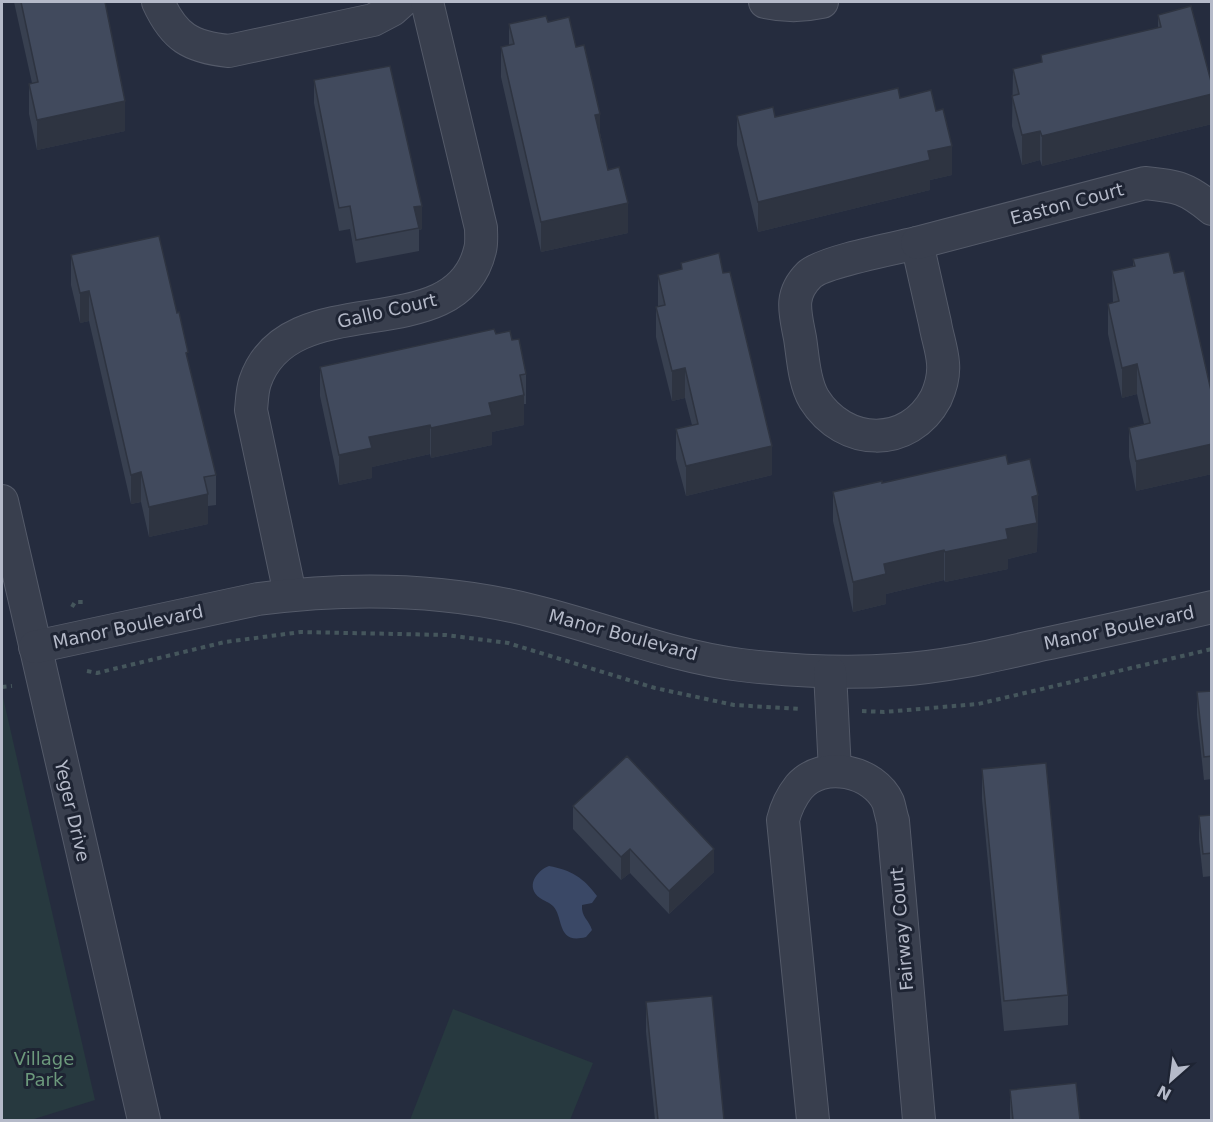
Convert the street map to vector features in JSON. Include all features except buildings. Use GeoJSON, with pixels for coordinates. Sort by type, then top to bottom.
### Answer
{"type":"FeatureCollection","features":[{"type":"Feature","properties":{"kind":"street"},"geometry":{"type":"LineString","coordinates":[[158,2],[167,20],[183,38],[205,49],[228,51],[373,20],[393,10],[401,2]]}},
{"type":"Feature","properties":{"kind":"street","name":"Gallo Court"},"geometry":{"type":"LineString","coordinates":[[290,594],[251,410],[254,383],[266,360],[286,340],[310,329],[435,303],[455,291],[470,274],[480,250],[482,228],[428,2]]}},
{"type":"Feature","properties":{"kind":"street"},"geometry":{"type":"LineString","coordinates":[[765,2],[774,4],[822,2]]}},
{"type":"Feature","properties":{"kind":"street","name":"Easton Court"},"geometry":{"type":"LineString","coordinates":[[917,243],[944,364],[941,387],[930,409],[913,425],[890,435],[867,436],[849,431],[829,419],[814,398],[808,384],[794,304],[799,286],[811,272],[826,265],[1145,183],[1174,186],[1194,194],[1212,209]]}},
{"type":"Feature","properties":{"kind":"street","name":"Yeger Drive"},"geometry":{"type":"LineString","coordinates":[[2,501],[144,1120]]}},
{"type":"Feature","properties":{"kind":"street","name":"Manor Boulevard"},"geometry":{"type":"LineString","coordinates":[[35,647],[249,600],[290,594],[366,590],[450,595],[533,610],[673,651],[739,664],[830,672],[897,670],[962,663],[1212,608]]}},
{"type":"Feature","properties":{"kind":"street"},"geometry":{"type":"LineString","coordinates":[[813,1120],[783,820],[788,805],[801,785],[818,775],[835,771],[830,672]]}},
{"type":"Feature","properties":{"kind":"street","name":"Fairway Court"},"geometry":{"type":"LineString","coordinates":[[835,771],[855,774],[874,784],[888,801],[893,820],[919,1120]]}},
{"type":"Feature","properties":{"kind":"path"},"geometry":{"type":"LineString","coordinates":[[71,611],[75,602],[96,603]]}},
{"type":"Feature","properties":{"kind":"path"},"geometry":{"type":"LineString","coordinates":[[2,687],[12,686]]}},
{"type":"Feature","properties":{"kind":"green space","name":"Village Park"},"geometry":{"type":"Polygon","coordinates":[[[2,693],[95,1100],[31,1120],[2,1120],[2,693]]]}},
{"type":"Feature","properties":{"kind":"green space"},"geometry":{"type":"Polygon","coordinates":[[[453,1009],[593,1063],[570,1120],[410,1120],[453,1009]]]}},
{"type":"Feature","properties":{"kind":"water"},"geometry":{"type":"Polygon","coordinates":[[[549,866],[576,876],[597,896],[592,903],[582,905],[583,913],[592,930],[586,937],[576,938],[565,934],[553,906],[540,898],[533,889],[536,875],[549,866]]]}}]}
